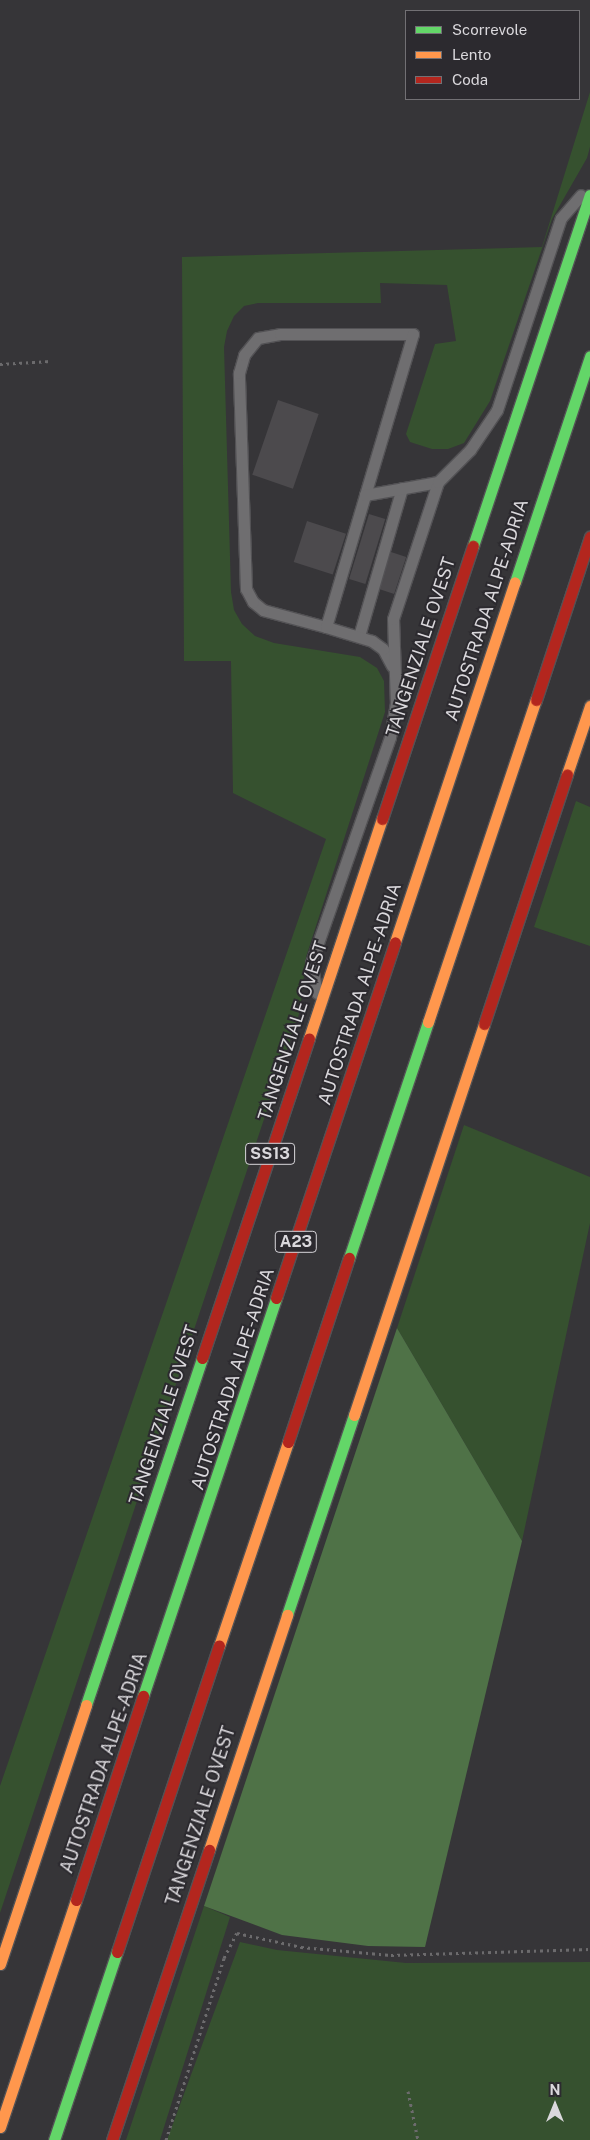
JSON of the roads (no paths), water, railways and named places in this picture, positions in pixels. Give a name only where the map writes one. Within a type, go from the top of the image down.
[{"type":"highway","name":"TANGENZIALE OVEST","points":[[0,1964],[590,195]]},
{"type":"highway","name":"AUTOSTRADA ALPE-ADRIA","points":[[0,2127],[590,356]]},
{"type":"highway","points":[[54,2140],[590,537]]},
{"type":"highway","name":"TANGENZIALE OVEST","points":[[112,2140],[590,706]]},
{"type":"lane","points":[[319,1007],[311,963],[390,737],[396,704],[393,669],[393,618],[438,482],[470,450],[497,410],[560,218],[590,186]]},
{"type":"lane","points":[[326,627],[413,334],[280,334],[258,338],[244,355],[239,373],[246,589],[252,602],[263,610],[359,636],[383,649],[393,669]]},
{"type":"lane","points":[[365,495],[438,482]]},
{"type":"lane","points":[[359,636],[402,488]]}]
